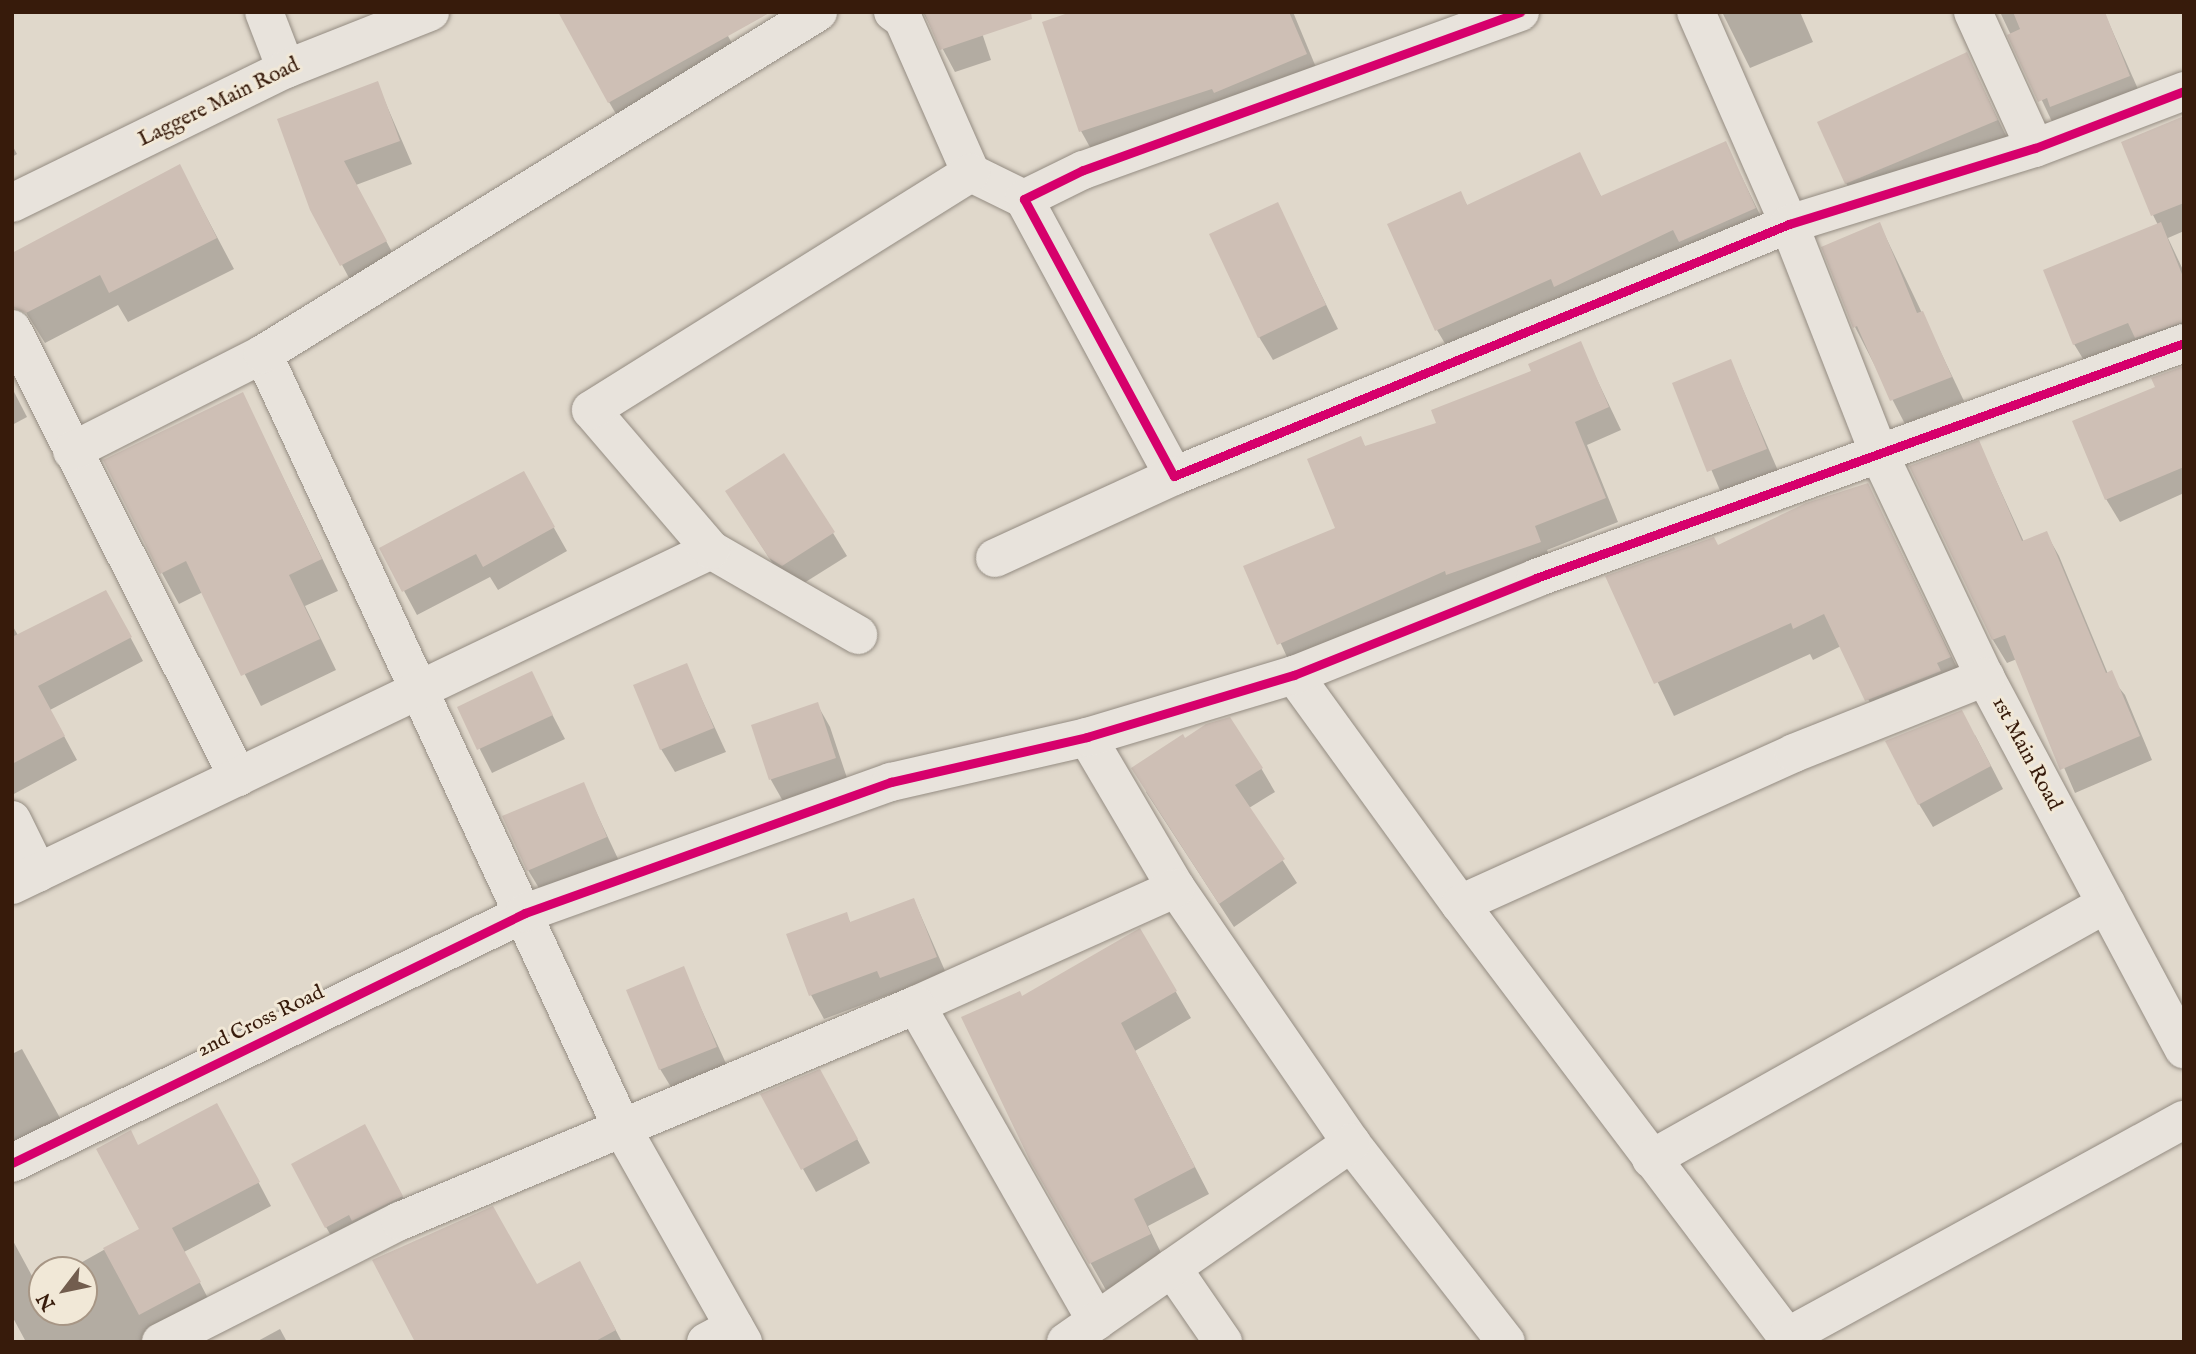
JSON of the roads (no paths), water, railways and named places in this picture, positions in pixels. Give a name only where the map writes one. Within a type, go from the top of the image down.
[{"type":"street","points":[[264,12],[286,69]]},
{"type":"street","name":"Laggere Main Road","points":[[12,203],[286,69],[430,12]]},
{"type":"street","points":[[72,451],[263,354],[818,12]]},
{"type":"street","points":[[893,12],[903,19],[971,173],[1024,198],[1174,476]]},
{"type":"street","points":[[1024,198],[1083,170],[1520,12]]},
{"type":"street","name":"1st Main Road","points":[[1696,12],[1789,223],[1879,454],[1985,677],[2184,1049]]},
{"type":"street","points":[[1973,12],[2035,148]]},
{"type":"street","points":[[995,558],[1174,476],[1789,223],[2035,148],[2184,91]]},
{"type":"street","points":[[858,635],[710,550],[591,410],[971,173]]},
{"type":"street","points":[[12,328],[238,777]]},
{"type":"street","name":"2nd Cross Road","points":[[12,1163],[525,913],[891,782],[1087,737],[1294,675],[1536,578],[2184,344]]},
{"type":"street","points":[[263,354],[525,913],[623,1130],[728,1337]]},
{"type":"street","points":[[12,820],[25,879],[710,550]]},
{"type":"street","points":[[1294,675],[1460,904],[1789,1339],[2184,1120]]},
{"type":"street","points":[[1460,904],[1794,753],[1985,677]]},
{"type":"street","points":[[1087,737],[1176,888],[1351,1143],[1506,1342]]},
{"type":"street","points":[[161,1342],[400,1221],[623,1130],[916,1005],[1176,888]]},
{"type":"street","points":[[1651,1159],[2106,904]]},
{"type":"street","points":[[916,1005],[1081,1331],[1351,1143]]},
{"type":"street","points":[[1172,1268],[1223,1342]]}]
